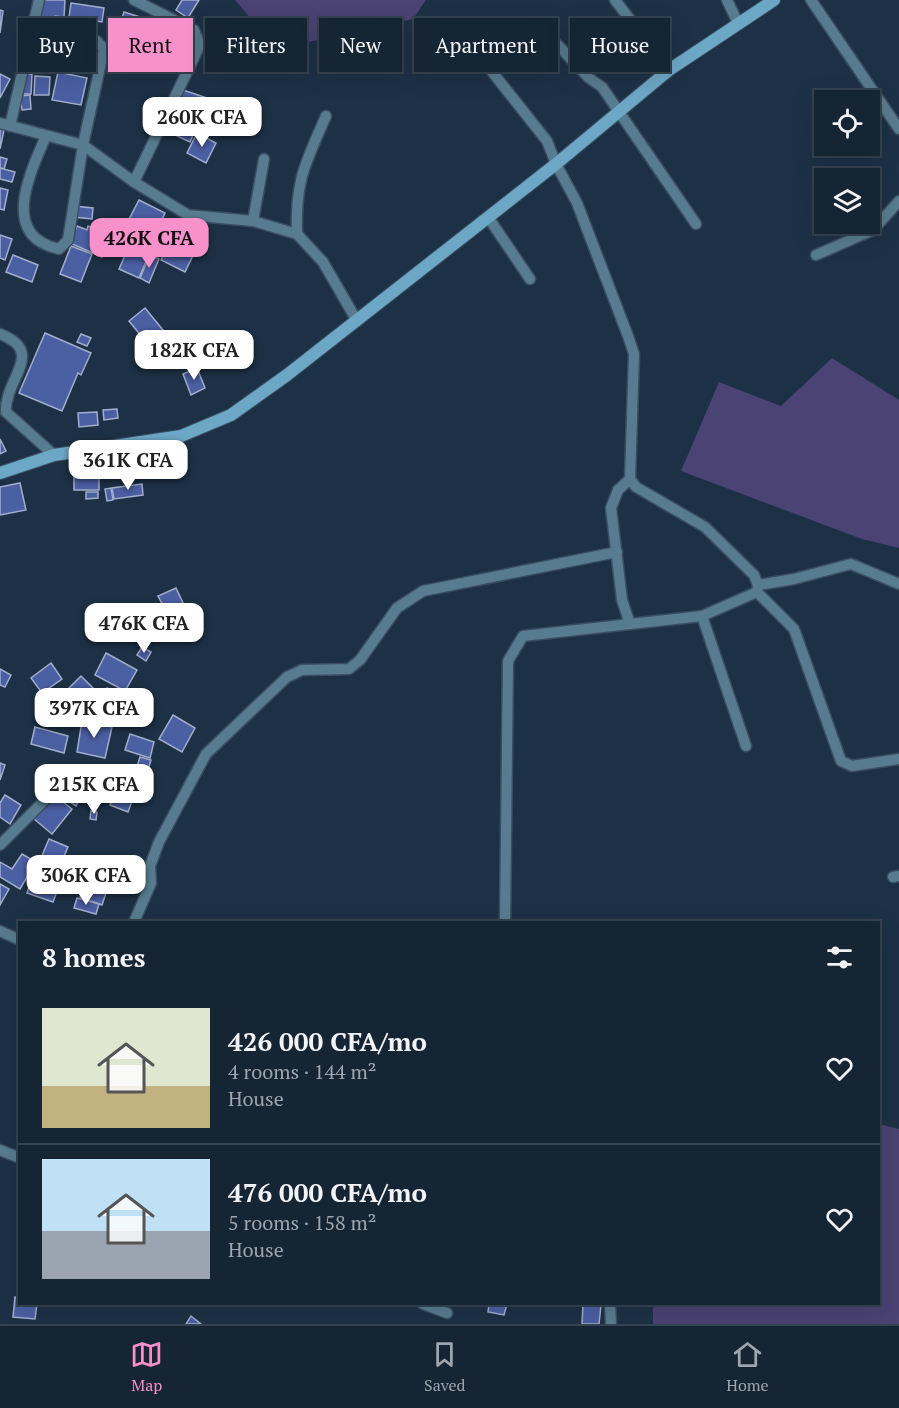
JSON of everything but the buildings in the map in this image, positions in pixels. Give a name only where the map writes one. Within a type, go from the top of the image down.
[{"type":"street","points":[[35,18],[39,0]]},
{"type":"street","points":[[134,0],[194,30],[201,45],[134,182]]},
{"type":"street","points":[[615,0],[629,18]]},
{"type":"street","points":[[727,0],[738,23]]},
{"type":"street","points":[[670,69],[774,0]]},
{"type":"street","points":[[811,0],[899,129]]},
{"type":"street","points":[[46,136],[29,174],[22,220],[34,240],[45,246],[59,249],[68,240],[83,145],[104,49],[96,41]]},
{"type":"street","points":[[558,44],[589,78],[602,87],[618,114],[696,224]]},
{"type":"street","points":[[20,72],[5,124],[83,145],[134,182],[188,215],[253,221],[297,234],[323,262],[357,321]]},
{"type":"street","points":[[493,72],[534,121],[547,141],[556,164],[577,203],[634,354],[630,479],[636,487],[705,527],[754,575],[758,588],[794,629],[841,761],[852,766],[899,759]]},
{"type":"street","points":[[0,473],[54,455],[181,436],[208,427],[252,402],[556,164],[667,72]]},
{"type":"street","points":[[297,234],[296,200],[300,177],[326,116]]},
{"type":"street","points":[[253,221],[264,159]]},
{"type":"street","points":[[816,255],[873,230],[899,201]]},
{"type":"street","points":[[488,217],[530,279]]},
{"type":"street","points":[[0,334],[15,340],[23,351],[22,363],[5,399],[6,412],[54,455]]},
{"type":"street","points":[[630,479],[618,490],[611,508],[622,600],[630,624]]},
{"type":"street","points":[[134,921],[152,883],[150,866],[159,842],[206,754],[287,677],[302,670],[349,669],[360,660],[397,608],[423,591],[617,552]]},
{"type":"street","points":[[505,921],[508,662],[523,636],[702,616],[758,588],[851,564],[899,584]]},
{"type":"street","points":[[702,616],[746,746]]},
{"type":"street","points":[[0,845],[69,776]]},
{"type":"street","points":[[0,931],[18,939]]},
{"type":"street","points":[[0,1150],[18,1157]]},
{"type":"street","points":[[426,1305],[447,1313]]},
{"type":"street","points":[[610,1305],[611,1324]]},
{"type":"shaded area","points":[[235,0],[426,0],[413,19],[402,21],[402,18],[319,18],[319,40],[307,42],[307,18],[250,18]]},
{"type":"shaded area","points":[[832,358],[899,400],[899,548],[862,539],[681,471],[719,382],[781,406]]},
{"type":"shaded area","points":[[880,1124],[899,1129],[899,1324],[653,1324],[653,1305],[880,1305]]}]
